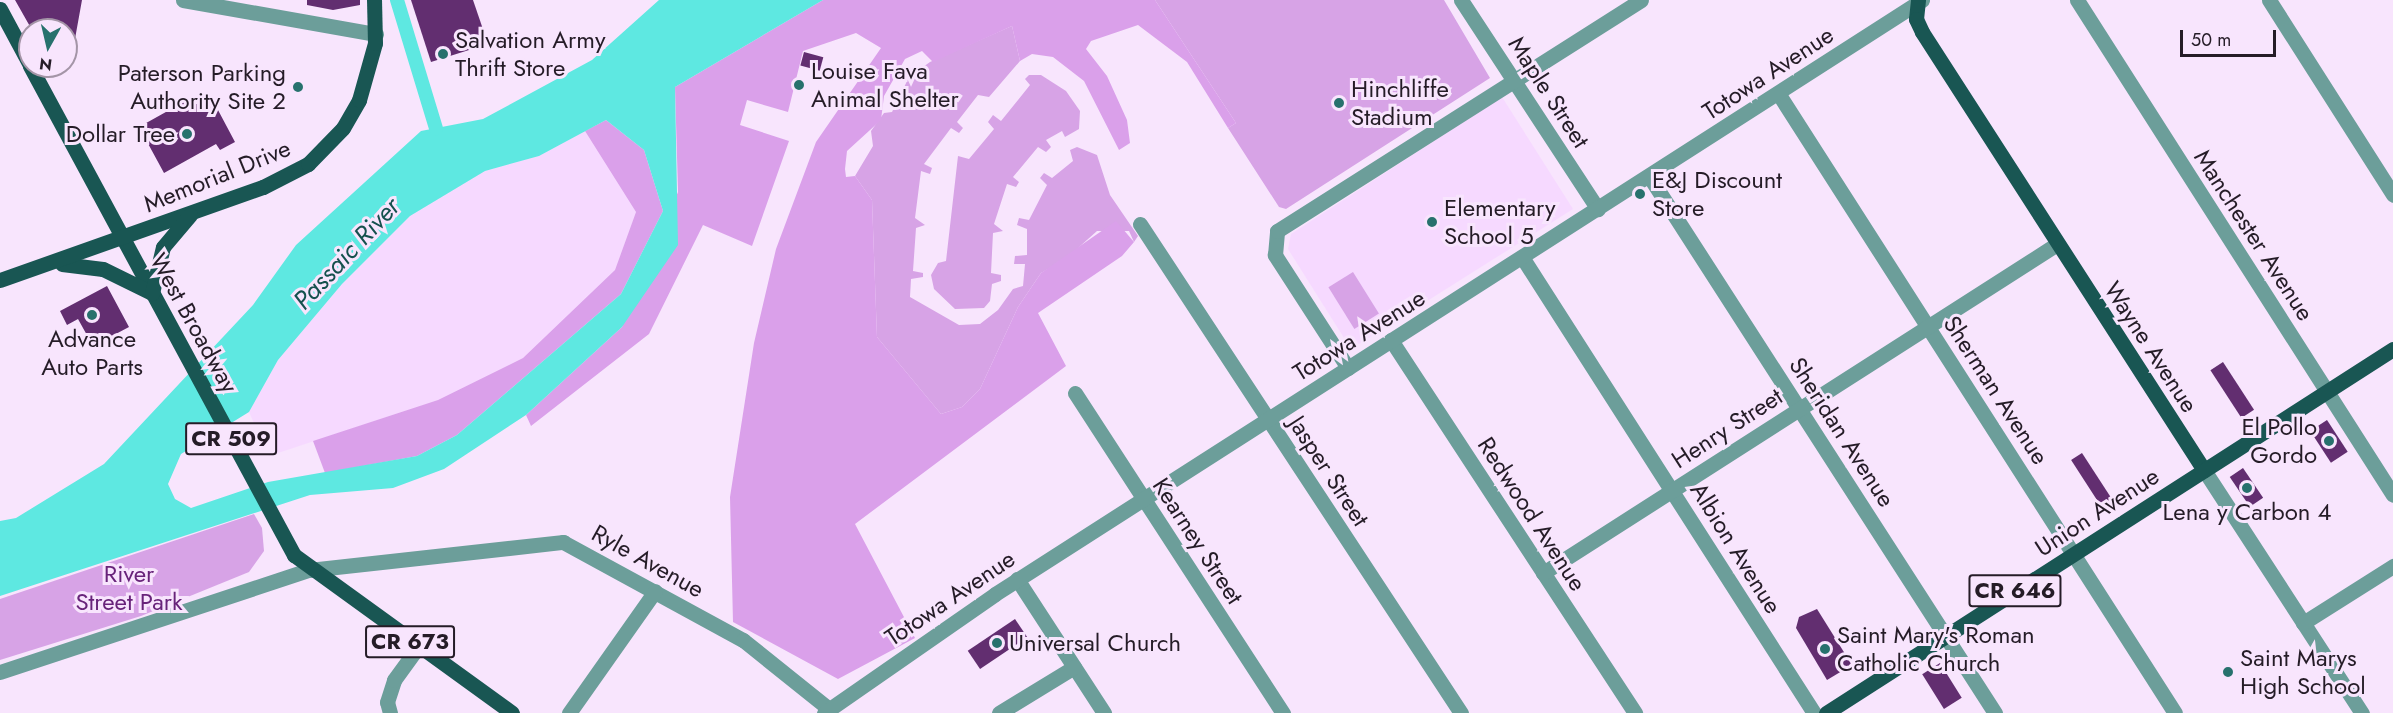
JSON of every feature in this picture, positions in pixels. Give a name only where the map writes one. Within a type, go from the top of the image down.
[{"type":"main road","name":"Memorial Drive","points":[[0,280],[56,264],[122,237],[263,187],[320,152],[343,128],[359,99],[376,34],[374,0]]},
{"type":"main road","name":"Wayne Avenue","points":[[1919,1],[1916,19],[1922,32],[2204,470]]},
{"type":"main road","name":"West Broadway","points":[[0,9],[18,43]]},
{"type":"main road","name":"West Broadway","points":[[36,78],[294,555],[309,570],[512,713]]},
{"type":"main road","points":[[56,264],[103,268],[152,293],[163,247],[192,212]]},
{"type":"main road","name":"Union Avenue","points":[[1826,713],[2393,349]]},
{"type":"street","points":[[183,0],[376,34]]},
{"type":"street","name":"Maple Street","points":[[1461,0],[1598,209]]},
{"type":"street","points":[[1348,368],[1275,255],[1273,242],[1281,227],[1512,78],[1641,0]]},
{"type":"street","name":"Manchester Avenue","points":[[2077,0],[2393,495]]},
{"type":"street","points":[[2269,0],[2393,195]]},
{"type":"street","name":"Totowa Avenue","points":[[826,711],[1017,579],[1598,209],[1919,1]]},
{"type":"street","name":"Sherman Avenue","points":[[1778,93],[2175,713]]},
{"type":"street","name":"Sheridan Avenue","points":[[1649,176],[1800,407],[1995,713]]},
{"type":"street","name":"Jasper Street","points":[[1140,224],[1461,713]]},
{"type":"street","name":"Henry Street","points":[[1544,573],[2057,244]]},
{"type":"street","name":"Albion Avenue","points":[[1522,257],[1814,713]]},
{"type":"street","name":"Redwood Avenue","points":[[1391,340],[1635,713]]},
{"type":"street","name":"Kearney Street","points":[[1075,393],[1283,713]]},
{"type":"street","name":"Wayne Avenue","points":[[2204,470],[2362,713]]},
{"type":"street","name":"Ryle Avenue","points":[[0,672],[309,570],[563,542],[742,640],[826,711]]},
{"type":"street","points":[[2303,623],[2393,566]]},
{"type":"street","points":[[1017,579],[1104,713]]},
{"type":"street","points":[[569,713],[655,591]]},
{"type":"street","points":[[390,713],[387,702],[394,680],[418,647]]},
{"type":"street","points":[[999,713],[1074,666]]},
{"type":"shaded area","points":[[823,0],[1155,0],[1236,123],[1228,128],[1187,62],[1138,25],[1091,41],[1086,49],[1107,76],[1127,120],[1130,143],[1119,150],[1084,81],[1053,57],[1032,54],[1020,61],[1012,26],[933,62],[922,51],[905,59],[884,96],[881,120],[847,151],[845,169],[846,177],[855,176],[872,200],[877,337],[941,414],[962,407],[980,389],[1018,307],[1041,273],[1116,221],[1134,242],[1122,256],[1038,313],[1066,366],[855,524],[915,638],[838,679],[733,622],[730,497],[754,343],[776,249],[816,142],[881,48],[856,33],[803,51],[788,112],[747,100],[740,125],[789,141],[752,246],[703,225],[649,334],[531,426],[526,415],[622,327],[678,192],[675,87]]},
{"type":"shaded area","name":"Elementary School 5","points":[[1502,97],[1573,209],[1351,349],[1288,249],[1291,234]]},
{"type":"shaded area","points":[[606,120],[644,150],[663,211],[621,294],[457,435],[417,456],[325,473],[313,441],[438,400],[523,358],[615,270],[636,212],[585,131]]},
{"type":"shaded area","points":[[585,131],[636,212],[615,270],[523,358],[438,400],[269,456],[249,412],[278,360],[342,284],[410,216],[485,171],[539,156]]},
{"type":"green space","name":"Hinchliffe Stadium","points":[[1155,0],[1444,0],[1490,78],[1286,209],[1279,207],[1228,128],[1236,123]]},
{"type":"green space","points":[[1012,26],[1020,61],[989,97],[978,95],[957,122],[963,128],[959,133],[951,128],[924,164],[932,168],[930,174],[921,171],[915,218],[925,225],[916,228],[913,271],[923,273],[923,277],[911,279],[910,297],[959,325],[980,324],[998,310],[1013,289],[1023,286],[1025,264],[1014,264],[1015,256],[1027,255],[1027,229],[1017,225],[1019,218],[1029,220],[1047,185],[1040,178],[1044,173],[1052,178],[1073,161],[1070,150],[1077,147],[1097,155],[1110,195],[1138,236],[1134,242],[1129,231],[1097,231],[1068,257],[1041,273],[1018,307],[980,389],[962,407],[941,414],[877,337],[872,200],[855,176],[873,146],[871,131],[884,113],[892,112],[909,77],[930,62]]},
{"type":"green space","points":[[1029,75],[1041,75],[1066,91],[1080,111],[1079,129],[1065,137],[1062,131],[1046,140],[1051,147],[1046,152],[1038,147],[1013,177],[1019,182],[1016,187],[1007,184],[994,224],[1003,231],[993,233],[991,273],[1001,275],[1001,281],[992,284],[990,301],[984,308],[955,309],[934,289],[931,275],[938,263],[946,261],[958,156],[969,159],[994,129],[988,122],[993,115],[1001,121],[1030,85],[1025,79]]},
{"type":"green space","points":[[1353,272],[1379,314],[1354,329],[1328,287]]},
{"type":"green space","name":"River Street Park","points":[[254,514],[262,528],[264,551],[249,572],[141,616],[0,660],[0,599]]},
{"type":"water","name":"Passaic River","points":[[659,0],[823,0],[675,87],[678,245],[622,327],[526,415],[444,469],[393,488],[310,495],[0,596],[0,521],[16,518],[104,464],[253,305],[296,245],[421,131],[483,119],[592,60]],"holes":[[[606,120],[644,150],[663,211],[621,294],[457,435],[417,456],[268,482],[191,508],[175,499],[168,484],[181,454],[249,412],[278,360],[342,284],[410,216],[485,171],[539,156]]]},
{"type":"building","points":[[15,0],[82,0],[78,22],[78,18],[25,18]]},
{"type":"building","points":[[307,0],[360,0],[360,5],[333,10],[307,5]]},
{"type":"building","points":[[411,0],[473,0],[488,44],[431,62]]},
{"type":"building","points":[[804,52],[823,57],[820,71],[800,66]]},
{"type":"building","name":"Dollar Tree","points":[[210,95],[235,142],[220,150],[216,144],[164,173],[139,127],[191,98],[194,103]]},
{"type":"building","name":"Advance Auto Parts","points":[[107,286],[129,327],[93,346],[78,319],[67,325],[60,311]]},
{"type":"building","points":[[2223,362],[2254,410],[2241,418],[2210,370]]},
{"type":"building","name":"El Pollo Gordo","points":[[2327,420],[2348,452],[2331,463],[2310,431]]},
{"type":"building","points":[[2082,453],[2113,501],[2102,508],[2071,460]]},
{"type":"building","name":"Lena y Carbon 4","points":[[2243,468],[2263,498],[2250,507],[2230,477]]},
{"type":"building","name":"Saint Mary's Roman Catholic Church","points":[[1817,609],[1852,665],[1827,680],[1796,628],[1799,617]]},
{"type":"building","name":"Universal Church","points":[[1015,619],[1027,637],[980,669],[968,651]]},
{"type":"building","points":[[1940,663],[1962,698],[1944,709],[1922,674]]},
{"type":"waterway","points":[[397,0],[436,128]]},
{"type":"place","name":"Salvation Army Thrift Store","points":[[443,54]]},
{"type":"place","name":"Louise Fava Animal Shelter","points":[[799,85]]},
{"type":"place","name":"Paterson Parking Authority Site 2","points":[[298,87]]},
{"type":"place","name":"Hinchliffe Stadium","points":[[1339,103]]},
{"type":"place","name":"Dollar Tree","points":[[187,134]]},
{"type":"place","name":"E&J Discount Store","points":[[1640,194]]},
{"type":"place","name":"Elementary School 5","points":[[1432,222]]},
{"type":"place","name":"Advance Auto Parts","points":[[92,315]]},
{"type":"place","name":"El Pollo Gordo","points":[[2329,441]]},
{"type":"place","name":"Lena y Carbon 4","points":[[2247,488]]},
{"type":"place","name":"Universal Church","points":[[997,643]]},
{"type":"place","name":"Saint Mary's Roman Catholic Church","points":[[1825,649]]},
{"type":"place","name":"Saint Marys High School","points":[[2228,672]]}]
